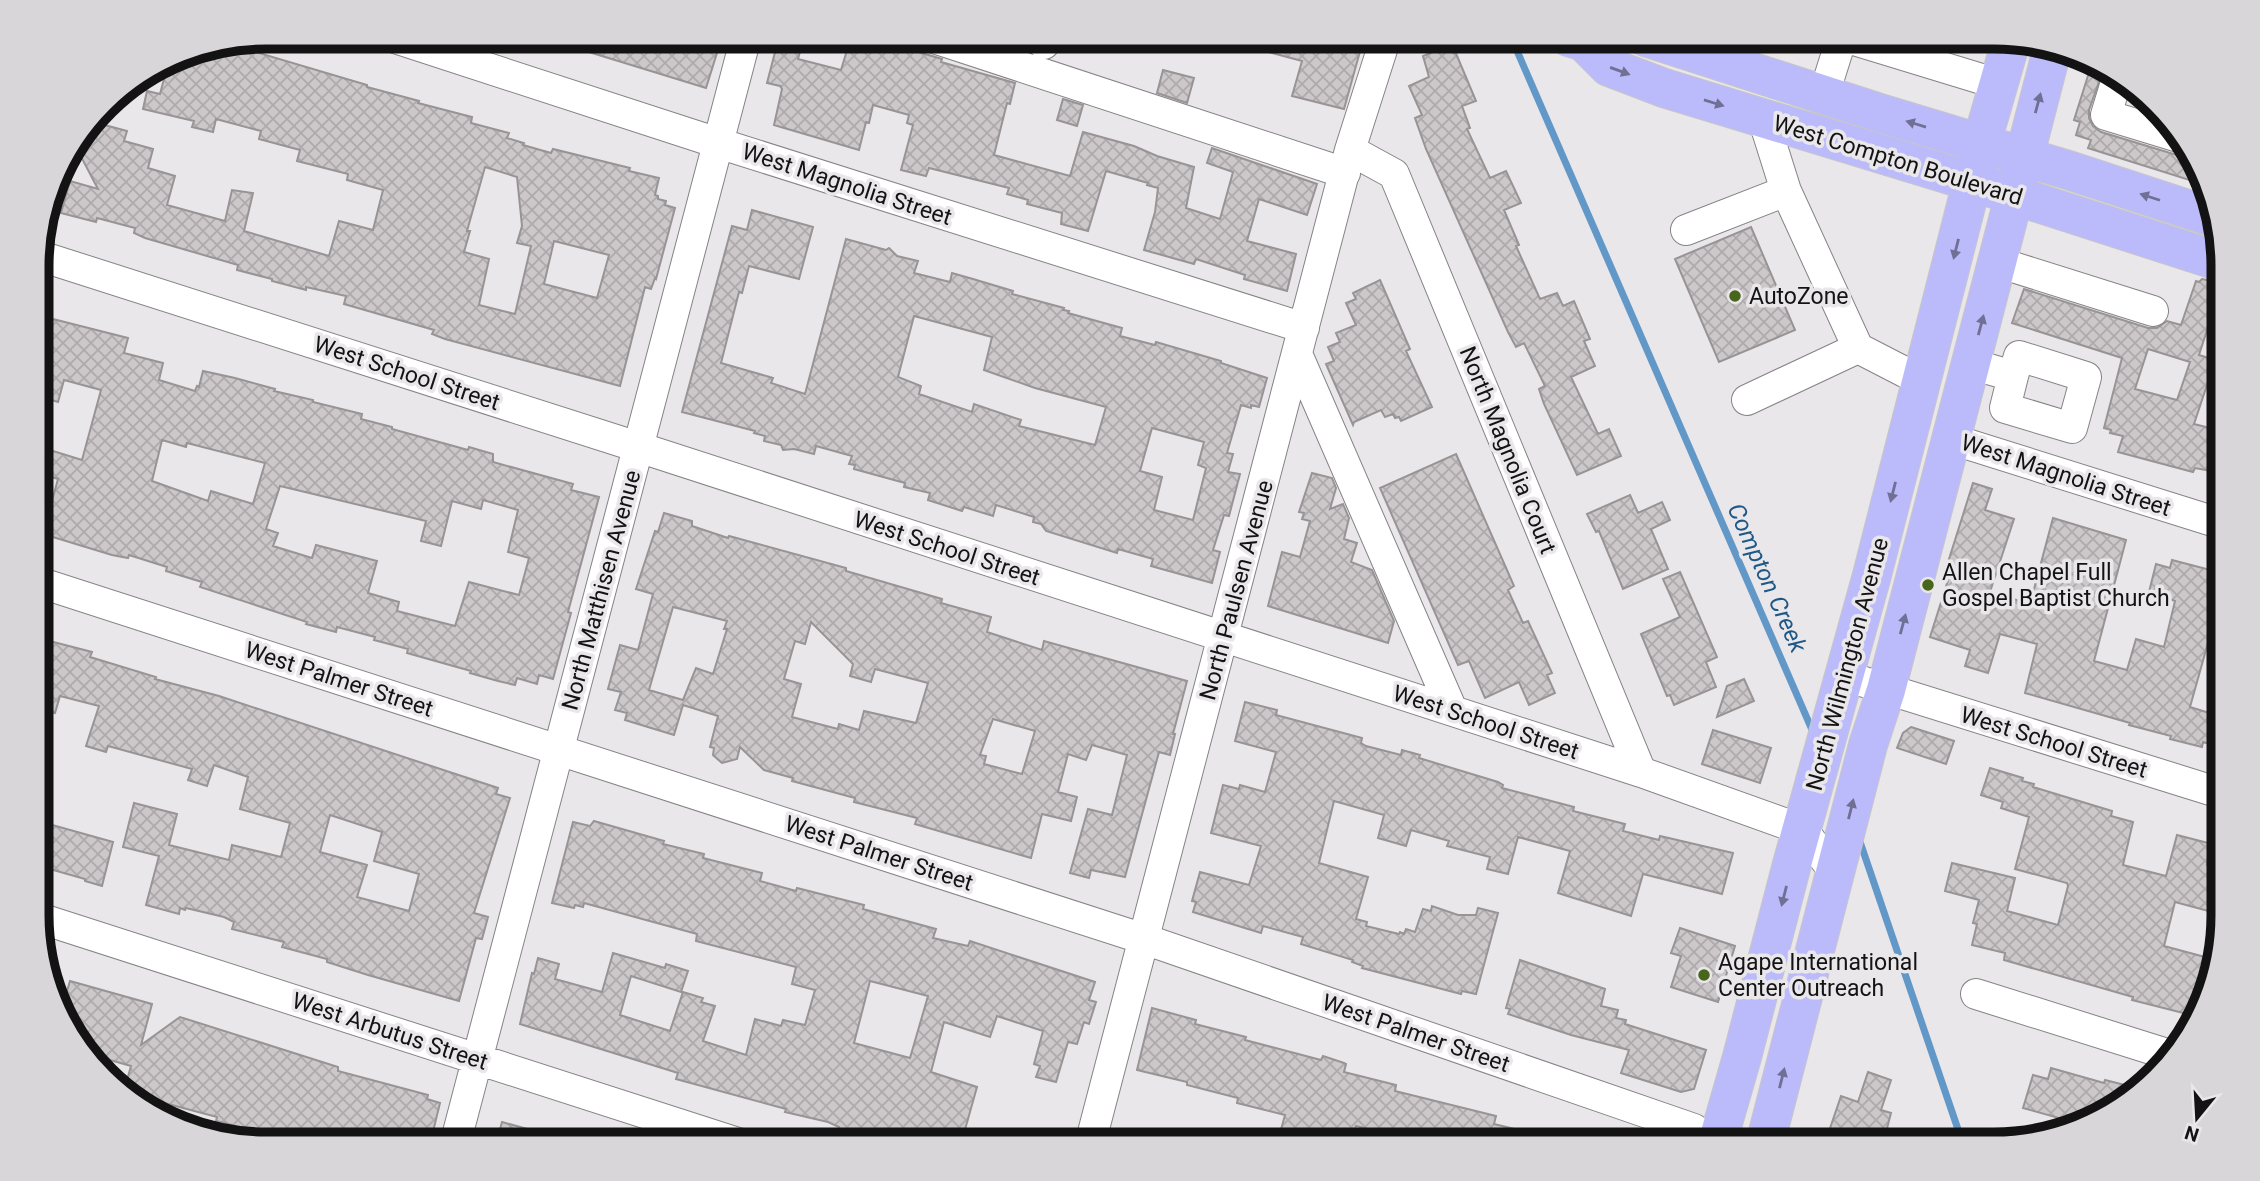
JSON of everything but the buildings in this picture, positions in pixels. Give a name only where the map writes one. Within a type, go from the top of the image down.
[{"type":"main road","name":"West Compton Boulevard","points":[[1592,49],[1609,67],[1664,88],[1973,182],[2210,259]]},
{"type":"main road","name":"West Compton Boulevard","points":[[1701,49],[1824,94],[2205,215]]},
{"type":"main road","name":"North Wilmington Avenue","points":[[1720,1132],[1843,684],[2008,50]]},
{"type":"main road","name":"North Wilmington Avenue","points":[[1768,1132],[2050,56]]},
{"type":"street","name":"West Magnolia Street","points":[[429,49],[718,143],[1301,341]]},
{"type":"street","name":"North Matthisen Avenue","points":[[458,1132],[743,49]]},
{"type":"street","name":"North Magnolia Court","points":[[971,49],[1394,174],[1641,772]]},
{"type":"street","name":"North Paulsen Avenue","points":[[1093,1132],[1348,161],[1382,49]]},
{"type":"street","points":[[1664,88],[1679,49]]},
{"type":"street","points":[[1824,94],[1839,49]]},
{"type":"street","points":[[1883,49],[1998,84]]},
{"type":"street","points":[[2115,86],[2106,115],[2165,133]]},
{"type":"street","points":[[1763,118],[1786,191],[1858,348],[1922,382]]},
{"type":"street","points":[[1686,230],[1786,191]]},
{"type":"street","name":"West School Street","points":[[49,259],[1452,710],[1641,772],[1802,830]]},
{"type":"street","points":[[1997,262],[2153,311]]},
{"type":"street","points":[[1301,341],[1452,710]]},
{"type":"street","points":[[1747,400],[1858,348]]},
{"type":"street","points":[[1971,364],[2013,376]]},
{"type":"street","name":"West Magnolia Street","points":[[1951,439],[2211,521]]},
{"type":"street","name":"West Palmer Street","points":[[49,586],[1144,939],[1697,1132]]},
{"type":"street","name":"West School Street","points":[[1843,684],[1885,690],[2211,790]]},
{"type":"street","points":[[1802,830],[1835,873]]},
{"type":"street","name":"West Arbutus Street","points":[[49,921],[704,1132]]},
{"type":"street","points":[[1976,994],[2161,1052]]},
{"type":"waterway","name":"Compton Creek","points":[[1516,49],[1813,732]]},
{"type":"waterway","name":"Compton Creek","points":[[1858,836],[1959,1132]]},
{"type":"place","name":"AutoZone","points":[[1735,296]]},
{"type":"place","name":"Allen Chapel Full Gospel Baptist Church","points":[[1928,585]]},
{"type":"place","name":"Agape International Center Outreach","points":[[1704,975]]}]
